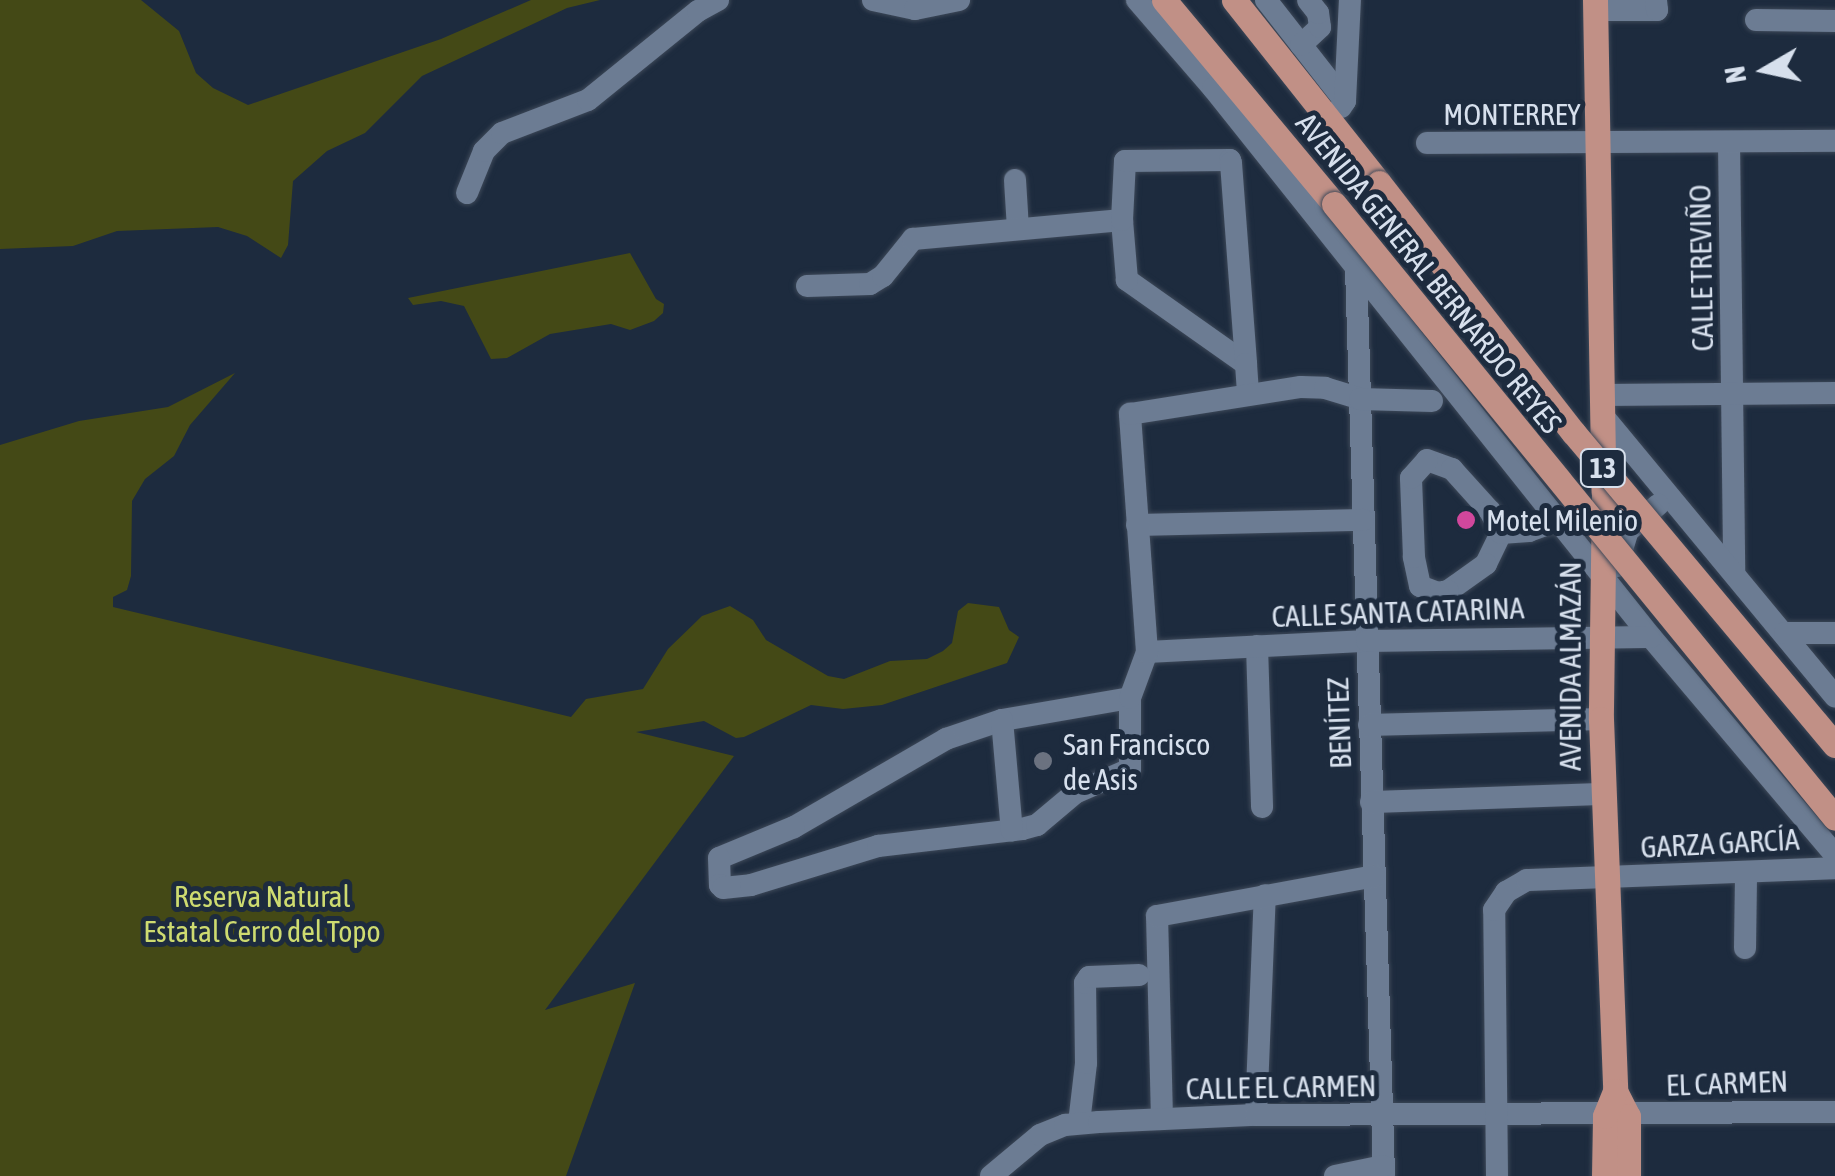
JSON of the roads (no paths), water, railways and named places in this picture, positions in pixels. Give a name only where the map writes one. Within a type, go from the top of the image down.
[{"type":"main road","name":"AVENIDA GENERAL BERNARDO REYES","points":[[1143,0],[1184,26],[1220,83],[1334,204],[1835,818]]},
{"type":"main road","points":[[1184,26],[1193,0]]},
{"type":"main road","name":"AVENIDA GENERAL BERNARDO REYES","points":[[1234,0],[1338,111],[1380,183],[1573,432],[1835,746]]},
{"type":"main road","name":"AVENIDA ALMAZÁN","points":[[1595,5],[1604,492],[1601,719],[1616,1091],[1616,1116],[1604,1176]]},
{"type":"main road","name":"AVENIDA ALMAZÁN","points":[[1616,1116],[1628,1176]]},
{"type":"street","points":[[466,192],[484,151],[502,134],[588,100],[698,11],[718,0]]},
{"type":"street","points":[[873,0],[915,9],[959,0]]},
{"type":"street","points":[[1143,0],[1220,83],[1356,268],[1651,637],[1835,855]]},
{"type":"street","points":[[1266,0],[1301,45],[1338,111]]},
{"type":"street","points":[[1301,45],[1320,27],[1318,12],[1308,0]]},
{"type":"street","points":[[1338,111],[1350,0]]},
{"type":"street","points":[[1595,5],[1657,10],[1656,0]]},
{"type":"street","points":[[1756,20],[1835,21]]},
{"type":"street","name":"MONTERREY","points":[[1427,143],[1835,140]]},
{"type":"street","name":"CALLE TREVIÑO","points":[[1728,142],[1733,394]]},
{"type":"street","points":[[1246,364],[1127,280],[1122,220],[1125,161],[1228,159],[1246,364],[1248,393]]},
{"type":"street","points":[[1015,180],[1018,229]]},
{"type":"street","points":[[806,286],[870,284],[883,276],[913,239],[1122,220]]},
{"type":"street","name":"BENÍTEZ","points":[[1356,268],[1384,1171]]},
{"type":"street","points":[[1130,698],[1002,720],[946,739],[794,827],[719,858],[717,872],[723,888],[777,878],[814,863],[878,846],[1037,825],[1075,792],[1130,769],[1130,698],[1147,652],[1130,414],[1248,393],[1313,387],[1360,399],[1432,401]]},
{"type":"street","points":[[1602,405],[1733,394],[1835,393]]},
{"type":"street","points":[[1733,394],[1734,570]]},
{"type":"street","points":[[1602,405],[1671,500],[1734,570],[1835,696]]},
{"type":"street","points":[[1432,460],[1452,470],[1490,511],[1501,533],[1486,564],[1448,591],[1425,590],[1414,557],[1411,478],[1416,468],[1432,460]]},
{"type":"street","points":[[1501,533],[1562,522],[1604,492]]},
{"type":"street","points":[[1630,610],[1617,573],[1623,541],[1642,515],[1671,500]]},
{"type":"street","points":[[1137,526],[1363,520]]},
{"type":"street","points":[[1785,633],[1835,633]]},
{"type":"street","name":"CALLE SANTA CATARINA","points":[[1147,652],[1367,642],[1651,637]]},
{"type":"street","points":[[1258,646],[1262,806]]},
{"type":"street","points":[[1369,725],[1601,719]]},
{"type":"street","points":[[1002,720],[1012,831]]},
{"type":"street","points":[[1371,802],[1604,794]]},
{"type":"street","name":"GARZA GARCÍA","points":[[1496,1176],[1494,910],[1506,892],[1526,880],[1835,868]]},
{"type":"street","points":[[1745,948],[1746,873]]},
{"type":"street","points":[[1256,1115],[1266,894],[1374,876]]},
{"type":"street","name":"CALLE EL CARMEN","points":[[1266,894],[1158,915],[1162,1119],[1256,1115],[1616,1116]]},
{"type":"street","points":[[1080,1124],[1086,1063],[1085,983],[1089,977],[1139,975]]},
{"type":"street","name":"EL CARMEN","points":[[1616,1116],[1833,1110]]},
{"type":"street","points":[[990,1176],[1040,1135],[1080,1124],[1162,1119]]},
{"type":"street","points":[[1335,1176],[1384,1171]]},
{"type":"place","name":"Motel Milenio","points":[[1466,520]]},
{"type":"place","name":"San Francisco de Asis","points":[[1043,761]]},
{"type":"park label","name":"Reserva Natural Estatal Cerro del Topo","points":[[262,913]]}]
